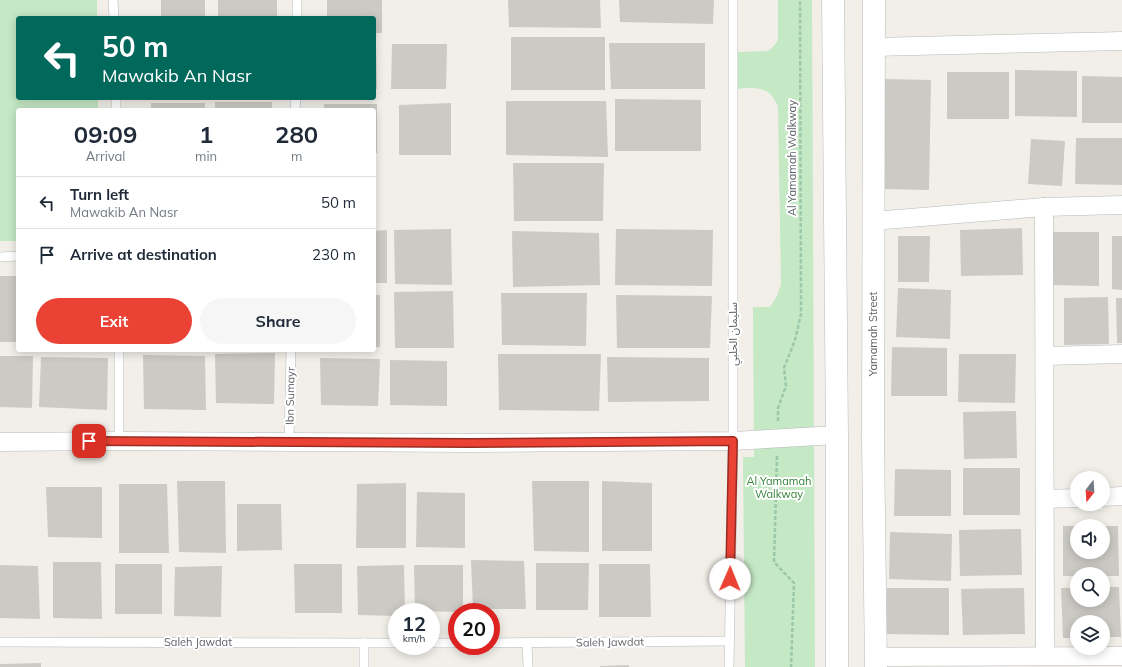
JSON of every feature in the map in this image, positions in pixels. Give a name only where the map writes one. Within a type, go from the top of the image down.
[{"type":"main road","points":[[833,0],[837,435],[837,667]]},
{"type":"main road","name":"Yamamah Street","points":[[874,0],[873,440],[876,662]]},
{"type":"street","points":[[874,47],[1122,42]]},
{"type":"street","points":[[873,221],[1044,208],[1122,205]]},
{"type":"street","points":[[1044,208],[1046,656]]},
{"type":"street","points":[[1045,356],[1122,354]]},
{"type":"street","points":[[0,442],[119,441],[477,443],[733,441],[837,435]]},
{"type":"street","points":[[1110,497],[1122,496]]},
{"type":"street","points":[[1045,499],[1070,498]]},
{"type":"street","points":[[876,662],[1046,656],[1122,656]]},
{"type":"lane","points":[[113,0],[114,16]]},
{"type":"lane","points":[[297,0],[297,16]]},
{"type":"lane","name":"سليمان الحلبي","points":[[729,667],[733,441],[733,0]]},
{"type":"lane","points":[[0,256],[16,256]]},
{"type":"lane","points":[[119,352],[119,441]]},
{"type":"lane","name":"Ibn Sumayr","points":[[289,442],[291,352]]},
{"type":"lane","name":"Saleh Jawdat","points":[[500,643],[729,641]]},
{"type":"lane","name":"Saleh Jawdat","points":[[0,642],[388,643]]},
{"type":"lane","points":[[364,643],[364,667]]},
{"type":"lane","points":[[528,643],[528,667]]},
{"type":"path","name":"Al Yamamah Walkway","points":[[778,408],[786,386],[784,368],[795,340],[801,314],[800,0]]},
{"type":"path","points":[[777,454],[774,562],[794,583],[791,667]]},
{"type":"green space","points":[[0,0],[97,0],[97,16],[16,16],[16,100],[98,100],[98,108],[16,108],[16,241],[0,241]]},
{"type":"green space","name":"Al Yamamah Walkway","points":[[778,0],[812,0],[815,667],[745,667],[743,457],[754,457],[753,307],[770,307],[777,296],[781,284],[778,106],[772,96],[764,90],[755,88],[738,89],[737,52],[768,51],[774,46],[778,40]]},
{"type":"building","points":[[161,0],[205,0],[205,16],[161,16]]},
{"type":"building","points":[[218,0],[277,0],[277,16],[218,16]]},
{"type":"building","points":[[327,0],[382,0],[382,33],[376,33],[376,16],[327,16]]},
{"type":"building","points":[[508,0],[600,0],[601,28],[509,27]]},
{"type":"building","points":[[619,0],[714,0],[713,24],[620,22]]},
{"type":"building","points":[[511,37],[605,37],[605,90],[511,90]]},
{"type":"building","points":[[376,42],[377,89],[376,89]]},
{"type":"building","points":[[609,43],[705,43],[705,89],[611,89]]},
{"type":"building","points":[[392,44],[447,44],[446,89],[391,89]]},
{"type":"building","points":[[1015,70],[1077,71],[1077,117],[1015,116]]},
{"type":"building","points":[[947,72],[1009,72],[1009,119],[947,119]]},
{"type":"building","points":[[1082,76],[1122,77],[1122,123],[1082,123]]},
{"type":"building","points":[[882,79],[931,80],[929,190],[884,189],[885,134],[881,134]]},
{"type":"building","points":[[615,99],[701,100],[701,151],[615,151]]},
{"type":"building","points":[[506,101],[606,101],[608,157],[506,155]]},
{"type":"building","points":[[215,102],[272,102],[272,108],[215,108]]},
{"type":"building","points":[[151,103],[205,103],[205,108],[151,108]]},
{"type":"building","points":[[451,103],[451,155],[399,155],[399,105]]},
{"type":"building","points":[[324,104],[377,104],[377,153],[376,108],[324,108]]},
{"type":"building","points":[[1076,138],[1122,138],[1122,185],[1075,184]]},
{"type":"building","points":[[1031,139],[1065,141],[1062,186],[1028,184]]},
{"type":"building","points":[[513,163],[604,163],[603,221],[514,221]]},
{"type":"building","points":[[1022,228],[1023,275],[961,276],[960,230]]},
{"type":"building","points":[[451,229],[452,285],[395,284],[394,230]]},
{"type":"building","points":[[616,229],[713,230],[712,286],[615,285]]},
{"type":"building","points":[[387,230],[387,283],[376,283],[376,231]]},
{"type":"building","points":[[512,231],[599,233],[600,285],[513,287]]},
{"type":"building","points":[[1051,232],[1099,232],[1099,286],[1051,285]]},
{"type":"building","points":[[898,236],[930,236],[929,282],[898,282]]},
{"type":"building","points":[[1112,236],[1122,236],[1122,290],[1112,289]]},
{"type":"building","points":[[0,276],[16,276],[16,342],[0,342]]},
{"type":"building","points":[[898,288],[951,290],[950,339],[896,337]]},
{"type":"building","points":[[453,291],[454,348],[395,348],[394,292]]},
{"type":"building","points":[[501,293],[587,293],[586,346],[502,345]]},
{"type":"building","points":[[376,295],[380,295],[380,347],[376,347]]},
{"type":"building","points":[[616,295],[712,296],[710,348],[617,348]]},
{"type":"building","points":[[1108,297],[1109,344],[1064,345],[1064,298]]},
{"type":"building","points":[[1116,298],[1122,298],[1122,343],[1117,343]]},
{"type":"building","points":[[892,347],[947,348],[947,396],[891,396]]},
{"type":"building","points":[[275,353],[274,404],[216,403],[215,354]]},
{"type":"building","points":[[498,354],[601,354],[599,411],[499,410]]},
{"type":"building","points":[[959,354],[1016,354],[1015,403],[958,402]]},
{"type":"building","points":[[143,355],[205,356],[206,410],[144,409]]},
{"type":"building","points":[[0,356],[33,356],[32,408],[0,407]]},
{"type":"building","points":[[41,357],[108,358],[107,410],[39,407]]},
{"type":"building","points":[[607,357],[709,358],[709,401],[608,402]]},
{"type":"building","points":[[320,358],[380,359],[378,406],[321,405]]},
{"type":"building","points":[[390,360],[447,361],[447,406],[390,405]]},
{"type":"building","points":[[1016,411],[1017,458],[964,459],[963,412]]},
{"type":"building","points":[[963,468],[1020,468],[1020,515],[963,515]]},
{"type":"building","points":[[895,469],[951,470],[951,516],[894,516]]},
{"type":"building","points":[[177,481],[225,481],[226,553],[179,552]]},
{"type":"building","points":[[532,481],[589,481],[589,552],[534,551]]},
{"type":"building","points":[[602,481],[652,483],[652,551],[602,551]]},
{"type":"building","points":[[406,483],[406,548],[356,548],[357,484]]},
{"type":"building","points":[[119,484],[167,484],[169,553],[119,553]]},
{"type":"building","points":[[46,487],[102,487],[102,538],[48,537]]},
{"type":"building","points":[[417,492],[465,493],[465,548],[416,547]]},
{"type":"building","points":[[237,504],[281,504],[282,550],[237,551]]},
{"type":"building","points":[[1063,526],[1070,526],[1070,559],[1110,559],[1110,526],[1118,526],[1119,576],[1110,576],[1110,567],[1070,567],[1070,576],[1063,576]]},
{"type":"building","points":[[1021,529],[1022,575],[960,576],[959,530]]},
{"type":"building","points":[[890,532],[952,534],[951,581],[889,579]]},
{"type":"building","points":[[471,560],[524,561],[526,609],[500,609],[500,603],[473,603]]},
{"type":"building","points":[[53,562],[101,562],[102,619],[53,618]]},
{"type":"building","points":[[536,563],[589,563],[588,610],[536,610]]},
{"type":"building","points":[[115,564],[162,564],[162,614],[115,614]]},
{"type":"building","points":[[294,564],[342,564],[342,613],[295,613]]},
{"type":"building","points":[[599,564],[650,564],[651,617],[599,617]]},
{"type":"building","points":[[0,565],[38,566],[40,619],[0,618]]},
{"type":"building","points":[[404,565],[405,603],[388,603],[388,616],[358,615],[357,566]]},
{"type":"building","points":[[414,565],[463,565],[463,603],[448,603],[448,612],[440,612],[440,603],[415,603]]},
{"type":"building","points":[[222,566],[221,617],[174,616],[175,567]]},
{"type":"building","points":[[1110,587],[1119,587],[1121,637],[1110,637],[1110,615],[1070,615],[1070,638],[1063,638],[1061,588],[1070,588],[1070,607],[1110,607]]},
{"type":"building","points":[[887,588],[949,588],[949,635],[886,634]]},
{"type":"building","points":[[1024,588],[1025,634],[963,635],[961,589]]},
{"type":"building","points":[[41,663],[41,667],[0,667],[0,664]]},
{"type":"building","points":[[629,665],[629,667],[600,667],[600,666]]},
{"type":"route","points":[[89,441],[469,443],[733,441],[730,579]]}]
